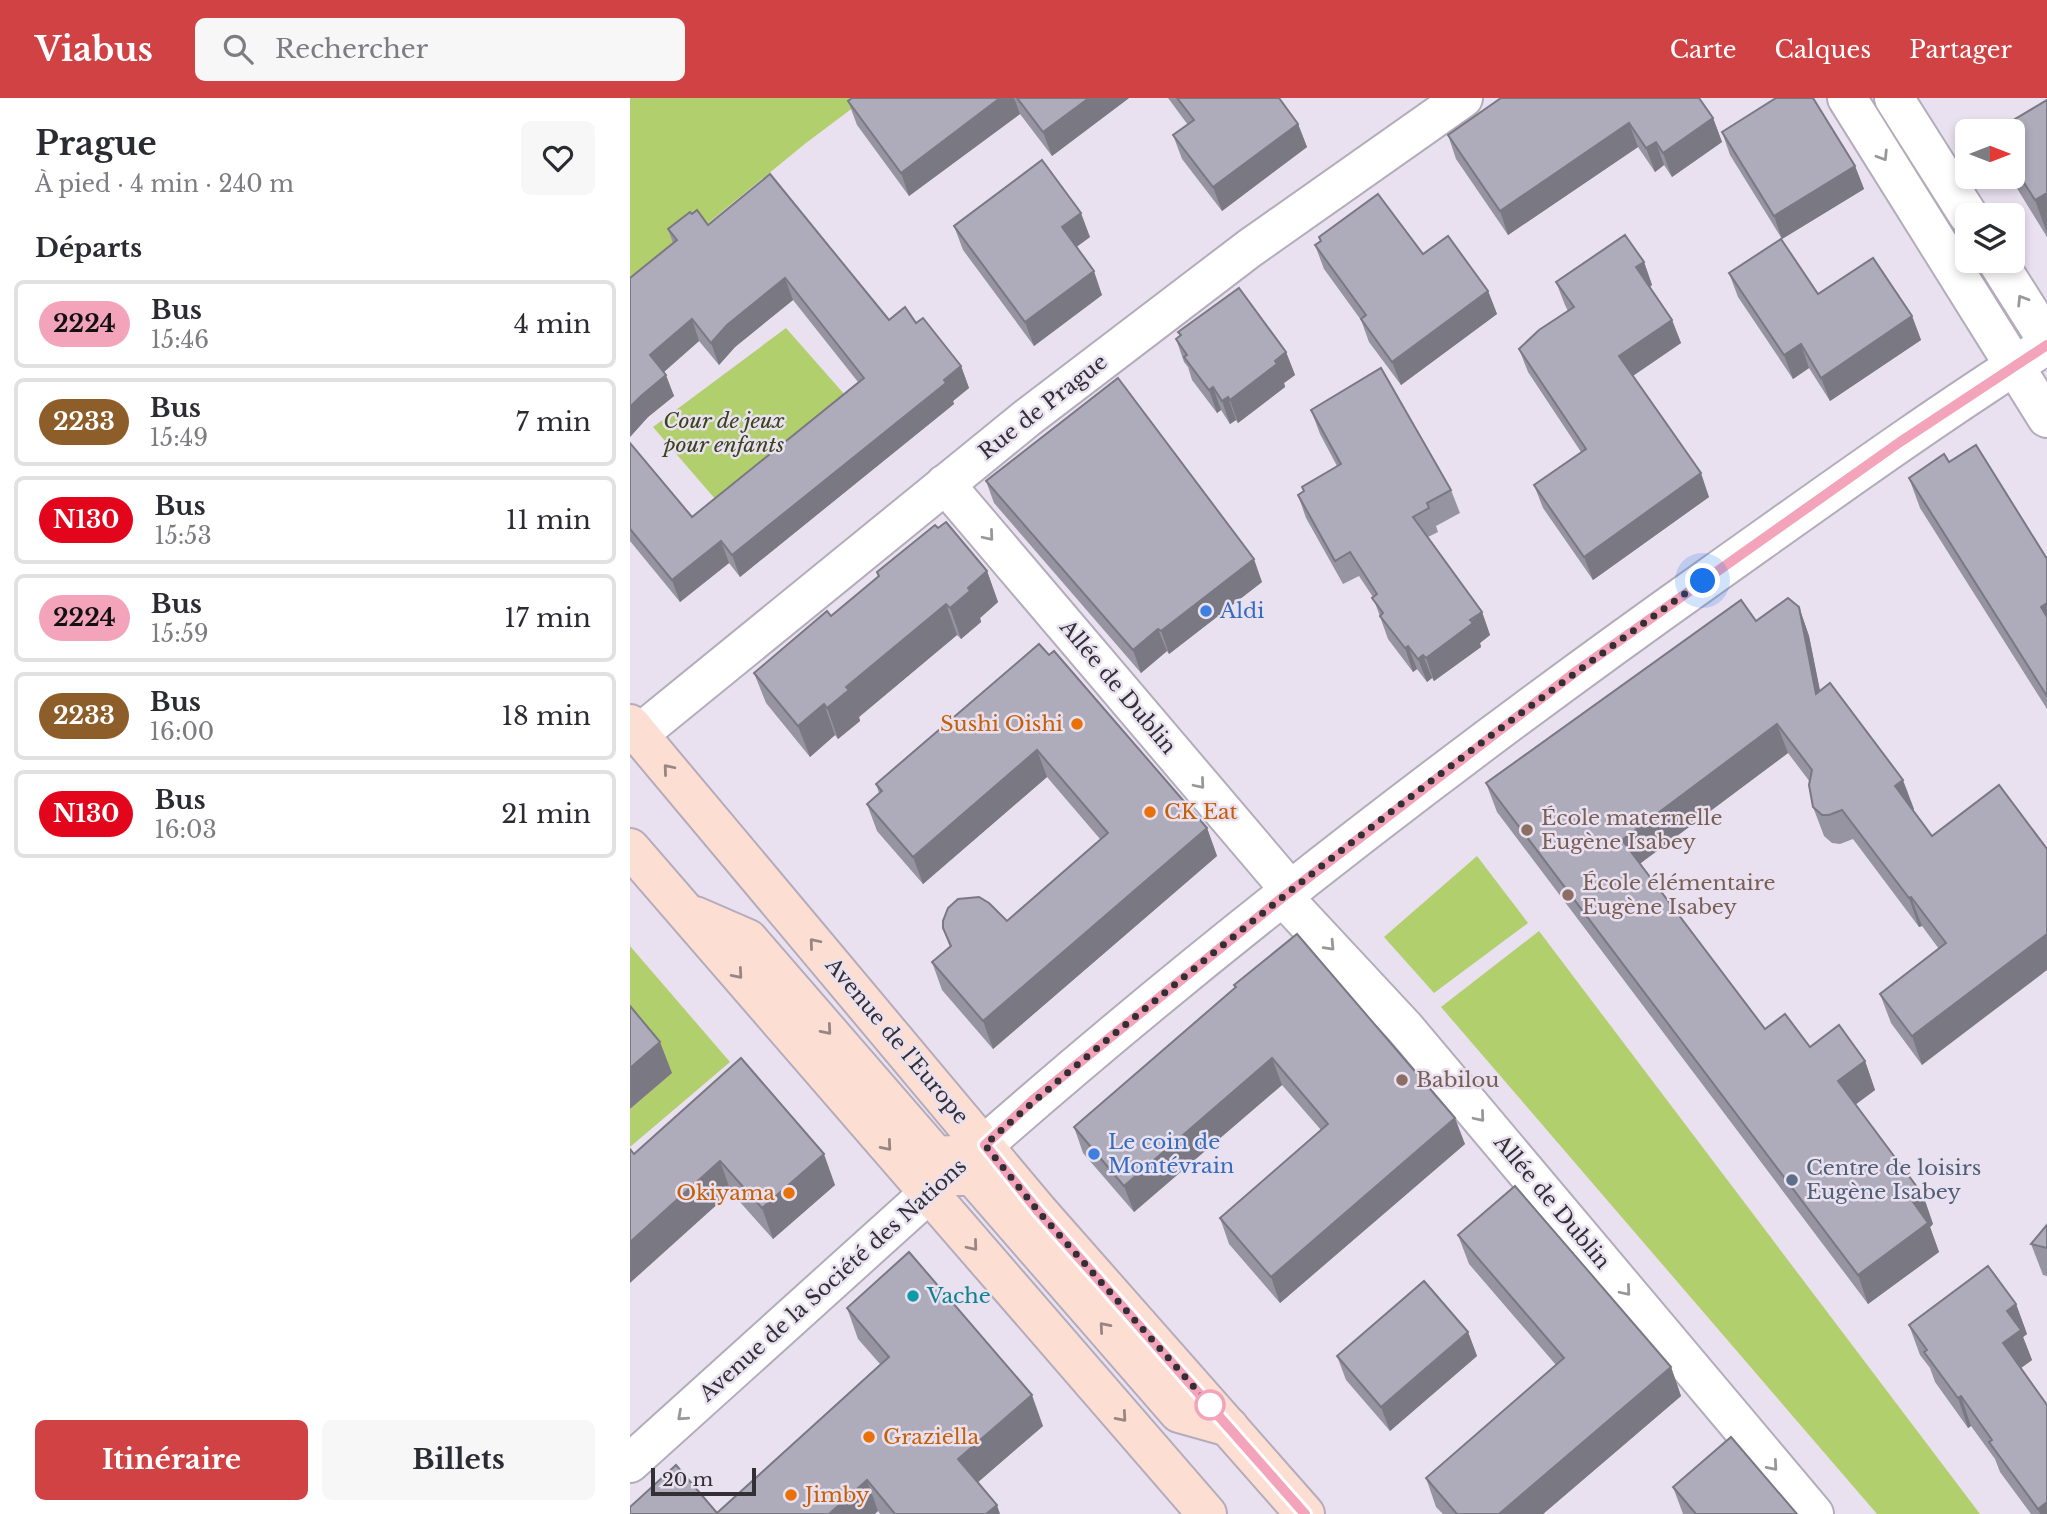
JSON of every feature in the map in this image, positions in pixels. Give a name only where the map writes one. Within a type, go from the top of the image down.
[{"type":"main road","name":"Avenue de l'Europe","points":[[634,729],[959,1167],[1207,1514]]},
{"type":"main road","name":"Avenue de l'Europe","points":[[630,848],[684,911],[959,1167],[1038,1211],[1305,1514]]},
{"type":"main road","points":[[684,911],[748,939],[936,1156],[959,1167]]},
{"type":"street","name":"Rue de Prague","points":[[634,729],[1250,248],[1463,98]]},
{"type":"street","points":[[1847,98],[2047,418]]},
{"type":"street","points":[[1894,98],[1960,203]]},
{"type":"street","points":[[2004,273],[2047,342]]},
{"type":"street","name":"Avenue de la Société des Nations","points":[[630,1463],[1032,1101],[1287,894],[1578,670],[1900,442],[2047,342]]},
{"type":"street","name":"Allée de Dublin","points":[[945,484],[1287,894],[1405,1028],[1814,1514]]},
{"type":"green space","points":[[630,98],[866,98],[806,143],[630,287]]},
{"type":"green space","name":"Cour de jeux pour enfants","points":[[786,328],[845,395],[716,500],[653,427]]},
{"type":"green space","points":[[1477,856],[1528,923],[1434,993],[1384,937]]},
{"type":"green space","points":[[1539,931],[1980,1514],[1877,1514],[1441,1007]]},
{"type":"green space","points":[[630,946],[730,1062],[630,1147],[630,1109],[671,1073],[630,1025]]},
{"type":"building","points":[[852,98],[1000,98],[901,173],[848,101]]},
{"type":"building","points":[[1017,98],[1089,98],[1043,132]]},
{"type":"building","points":[[1177,98],[1279,98],[1298,124],[1213,187],[1173,135],[1194,120]]},
{"type":"building","points":[[1501,98],[1699,98],[1713,118],[1663,153],[1656,142],[1646,148],[1629,123],[1500,211],[1448,135]]},
{"type":"building","points":[[1776,98],[1813,98],[1855,166],[1774,216],[1722,132]]},
{"type":"building","points":[[2047,100],[2047,193],[2035,200],[2025,184],[2025,119],[2015,119]]},
{"type":"building","points":[[1042,160],[1081,213],[1062,227],[1094,271],[1025,322],[954,226]]},
{"type":"building","points":[[770,174],[889,320],[905,307],[916,323],[923,318],[961,366],[944,380],[946,383],[732,555],[721,541],[672,580],[630,529],[630,443],[692,517],[864,378],[785,278],[727,325],[711,343],[692,319],[650,355],[666,375],[630,407],[630,278],[677,240],[668,229],[690,212],[692,214],[697,210],[708,225]]},
{"type":"building","points":[[1378,194],[1423,254],[1448,236],[1488,291],[1392,362],[1361,319],[1366,315],[1315,245],[1321,241],[1319,237]]},
{"type":"building","points":[[1625,235],[1644,262],[1636,267],[1672,320],[1619,356],[1701,473],[1584,557],[1534,485],[1586,449],[1519,349],[1539,330],[1574,307],[1556,282]]},
{"type":"building","points":[[1781,239],[1818,294],[1873,258],[1912,316],[1821,378],[1801,344],[1784,355],[1729,273]]},
{"type":"building","points":[[1239,288],[1286,352],[1275,361],[1277,364],[1230,400],[1228,397],[1222,401],[1213,387],[1209,390],[1184,357],[1187,355],[1176,339],[1181,335],[1178,332]]},
{"type":"building","points":[[1381,368],[1451,490],[1427,503],[1429,508],[1413,517],[1482,612],[1470,620],[1473,623],[1426,658],[1423,655],[1418,659],[1408,646],[1405,648],[1380,616],[1383,613],[1372,598],[1377,594],[1350,552],[1335,561],[1298,495],[1304,491],[1302,487],[1341,464],[1311,410]]},
{"type":"building","points":[[1118,378],[1254,559],[1133,650],[986,481]]},
{"type":"building","points":[[1976,445],[2047,559],[2047,603],[2041,607],[2047,617],[2047,696],[1909,478],[1944,454],[1949,462]]},
{"type":"building","points":[[946,522],[987,571],[968,588],[970,591],[950,608],[946,604],[846,687],[849,690],[827,708],[824,704],[798,726],[754,673],[827,611],[831,616],[879,576],[877,572],[935,525],[938,528]]},
{"type":"building","points":[[1788,598],[1799,607],[1816,694],[1830,683],[1903,780],[1895,786],[1932,836],[1999,785],[2047,849],[2047,934],[1912,1036],[1880,994],[1946,943],[1842,810],[1822,815],[1813,807],[1809,785],[1812,770],[1777,724],[1622,840],[1765,1029],[1785,1014],[1810,1047],[1839,1025],[1865,1061],[1838,1081],[1923,1195],[1913,1202],[1928,1223],[1858,1275],[1486,783],[1741,600],[1756,621]]},
{"type":"building","points":[[1039,644],[1049,655],[1054,651],[1207,828],[983,1021],[932,962],[951,946],[943,928],[948,908],[958,899],[979,897],[1007,921],[1108,833],[1037,750],[913,857],[867,804],[882,791],[876,784]]},
{"type":"building","points":[[1297,934],[1455,1118],[1271,1277],[1220,1218],[1328,1124],[1272,1058],[1124,1186],[1074,1127],[1236,987],[1234,985]]},
{"type":"building","points":[[630,1006],[660,1042],[630,1068]]},
{"type":"building","points":[[741,1058],[824,1154],[762,1208],[720,1161],[630,1242],[630,1149],[634,1154]]},
{"type":"building","points":[[1515,1186],[1671,1367],[1499,1514],[1457,1514],[1426,1478],[1564,1358],[1458,1235]]},
{"type":"building","points":[[2046,1226],[2047,1248],[2031,1244]]},
{"type":"building","points":[[909,1252],[1032,1395],[958,1459],[997,1505],[986,1514],[895,1514],[867,1480],[829,1514],[630,1514],[630,1507],[676,1465],[717,1513],[889,1357],[847,1308]]},
{"type":"building","points":[[1988,1266],[2016,1304],[2007,1311],[2021,1330],[2003,1343],[2047,1405],[2047,1502],[2038,1509],[1989,1442],[1992,1440],[1961,1396],[1958,1398],[1924,1352],[1927,1350],[1909,1325]]},
{"type":"building","points":[[1424,1281],[1468,1332],[1381,1407],[1337,1356]]},
{"type":"building","points":[[1731,1437],[1797,1514],[1696,1514],[1673,1487]]},
{"type":"bus line","name":"2224","points":[[1305,1514],[1086,1262],[1038,1211],[985,1145],[1032,1101],[1283,897],[1578,670],[1900,442],[2047,345]]},
{"type":"place","name":"Aldi","points":[[1206,611]]},
{"type":"place","name":"Sushi Oishi","points":[[1077,724]]},
{"type":"place","name":"CK Eat","points":[[1150,812]]},
{"type":"place","name":"École maternelle Eugène Isabey","points":[[1527,830]]},
{"type":"place","name":"École élémentaire Eugène Isabey","points":[[1568,895]]},
{"type":"place","name":"Babilou","points":[[1402,1080]]},
{"type":"place","name":"Le coin de Montévrain","points":[[1094,1154]]},
{"type":"place","name":"Centre de loisirs Eugène Isabey","points":[[1792,1180]]},
{"type":"place","name":"Okiyama","points":[[789,1193]]},
{"type":"place","name":"Vache","points":[[913,1296]]},
{"type":"place","name":"Graziella","points":[[869,1437]]},
{"type":"place","name":"Jimby","points":[[791,1495]]},
{"type":"route","points":[[1210,1405],[1038,1211],[985,1145],[1032,1101],[1313,873],[1578,670],[1703,581]]}]
